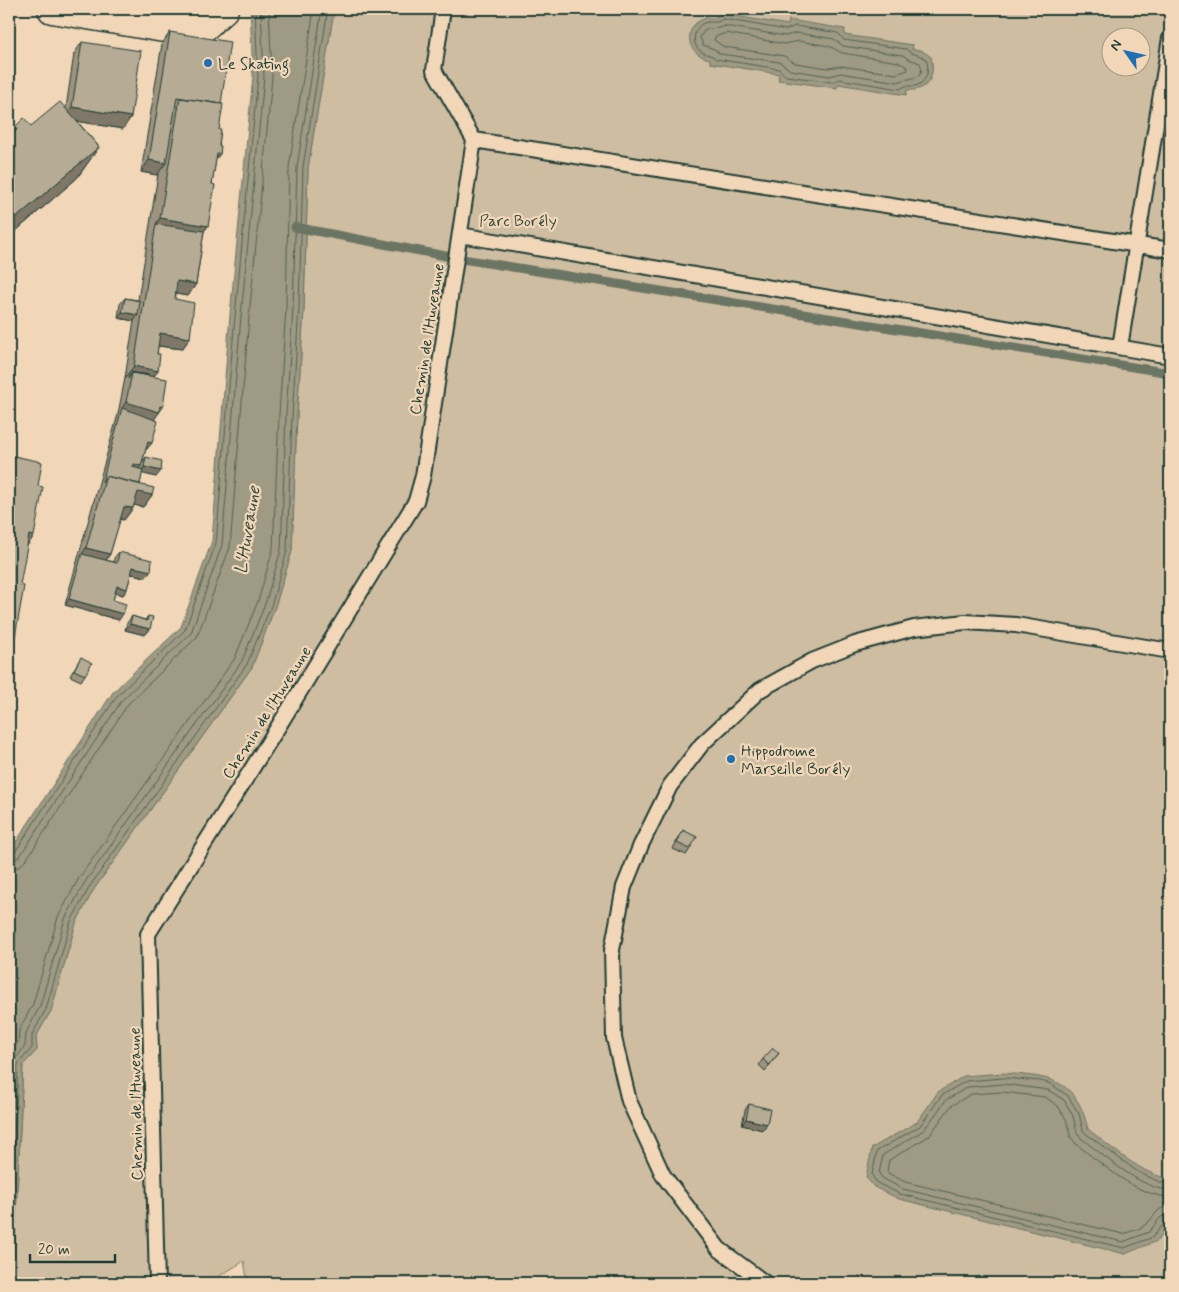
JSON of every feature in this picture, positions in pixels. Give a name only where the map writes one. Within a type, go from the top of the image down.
[{"type":"street","points":[[52,9],[164,28],[204,27],[224,9]]},
{"type":"lane","points":[[442,9],[434,70],[474,140],[1170,250]]},
{"type":"lane","points":[[1120,347],[1170,38]]},
{"type":"lane","name":"Chemin de l'Huveaune","points":[[157,1283],[148,934],[275,732],[416,501],[423,476],[474,140]]},
{"type":"lane","points":[[460,235],[1170,356]]},
{"type":"lane","points":[[765,1283],[719,1250],[663,1175],[629,1101],[614,1038],[612,950],[624,886],[641,845],[670,786],[702,744],[760,690],[812,661],[855,644],[914,628],[965,622],[1016,625],[1170,651]]},
{"type":"green space","name":"Hippodrome Marseille Borély","points":[[334,9],[1170,9],[1170,1283],[248,1283],[244,1261],[208,1283],[13,1283],[23,1065],[37,1050],[36,1037],[51,1011],[76,923],[94,889],[252,667],[275,607],[292,551],[297,416],[304,309],[308,168]]},
{"type":"water","name":"L'Huveaune","points":[[250,9],[320,9],[334,11],[308,168],[304,309],[297,416],[292,551],[275,607],[252,667],[94,889],[76,923],[51,1011],[36,1036],[37,1050],[23,1065],[13,1283],[9,1283],[9,853],[113,692],[181,627],[212,541],[230,315],[253,76]]},
{"type":"water","points":[[718,13],[788,25],[789,20],[845,29],[845,35],[913,45],[912,49],[921,50],[931,57],[931,76],[925,85],[914,90],[907,90],[906,95],[838,84],[837,88],[778,80],[779,74],[710,63],[710,59],[694,50],[690,42],[690,35],[692,28],[698,22],[706,18],[716,18]]},
{"type":"water","points":[[1003,1073],[1047,1079],[1068,1089],[1083,1112],[1088,1129],[1139,1166],[1160,1177],[1170,1178],[1170,1223],[1157,1241],[1125,1254],[899,1199],[874,1187],[866,1177],[872,1148],[917,1122],[938,1092],[964,1076]]},
{"type":"building","points":[[170,32],[230,42],[221,104],[177,97],[166,163],[149,160]]},
{"type":"building","points":[[82,42],[141,51],[131,117],[72,107]]},
{"type":"building","points":[[180,98],[223,104],[219,130],[221,130],[219,146],[221,146],[220,154],[217,154],[212,184],[215,185],[208,226],[160,218]]},
{"type":"building","points":[[60,102],[99,147],[9,224],[9,137],[17,130],[15,127],[24,118],[31,126]]},
{"type":"building","points":[[156,224],[204,231],[196,284],[177,281],[175,299],[194,303],[190,338],[160,333],[157,354],[160,354],[158,371],[134,366]]},
{"type":"building","points":[[125,298],[140,301],[138,315],[122,312]]},
{"type":"building","points":[[132,373],[167,379],[163,407],[160,406],[159,412],[126,402]]},
{"type":"building","points":[[122,408],[158,421],[152,443],[148,442],[141,466],[134,464],[133,467],[143,470],[140,484],[106,476],[102,482]]},
{"type":"building","points":[[9,455],[42,462],[38,486],[43,487],[34,536],[29,535],[20,585],[24,586],[15,637],[11,636],[9,647]]},
{"type":"building","points":[[146,457],[162,461],[161,471],[144,467]]},
{"type":"building","points":[[106,476],[154,488],[152,495],[138,492],[133,508],[124,507],[110,554],[86,548]]},
{"type":"building","points":[[119,552],[152,560],[151,571],[133,567],[127,589],[117,586],[113,600],[126,604],[123,614],[69,599],[82,554],[117,563]]},
{"type":"building","points":[[132,616],[147,621],[148,616],[153,617],[150,629],[130,624]]},
{"type":"building","points":[[81,657],[92,663],[85,675],[74,670]]},
{"type":"building","points":[[683,830],[697,837],[690,849],[677,843]]},
{"type":"building","points":[[773,1048],[779,1053],[769,1065],[763,1059]]},
{"type":"building","points":[[749,1104],[770,1109],[767,1124],[746,1119]]},
{"type":"waterway","points":[[295,227],[456,258],[1170,373]]},
{"type":"place","name":"Le Skating","points":[[208,63]]},
{"type":"place","name":"Hippodrome Marseille Borély","points":[[731,759]]},
{"type":"park label","name":"Parc Borély","points":[[518,220]]}]
